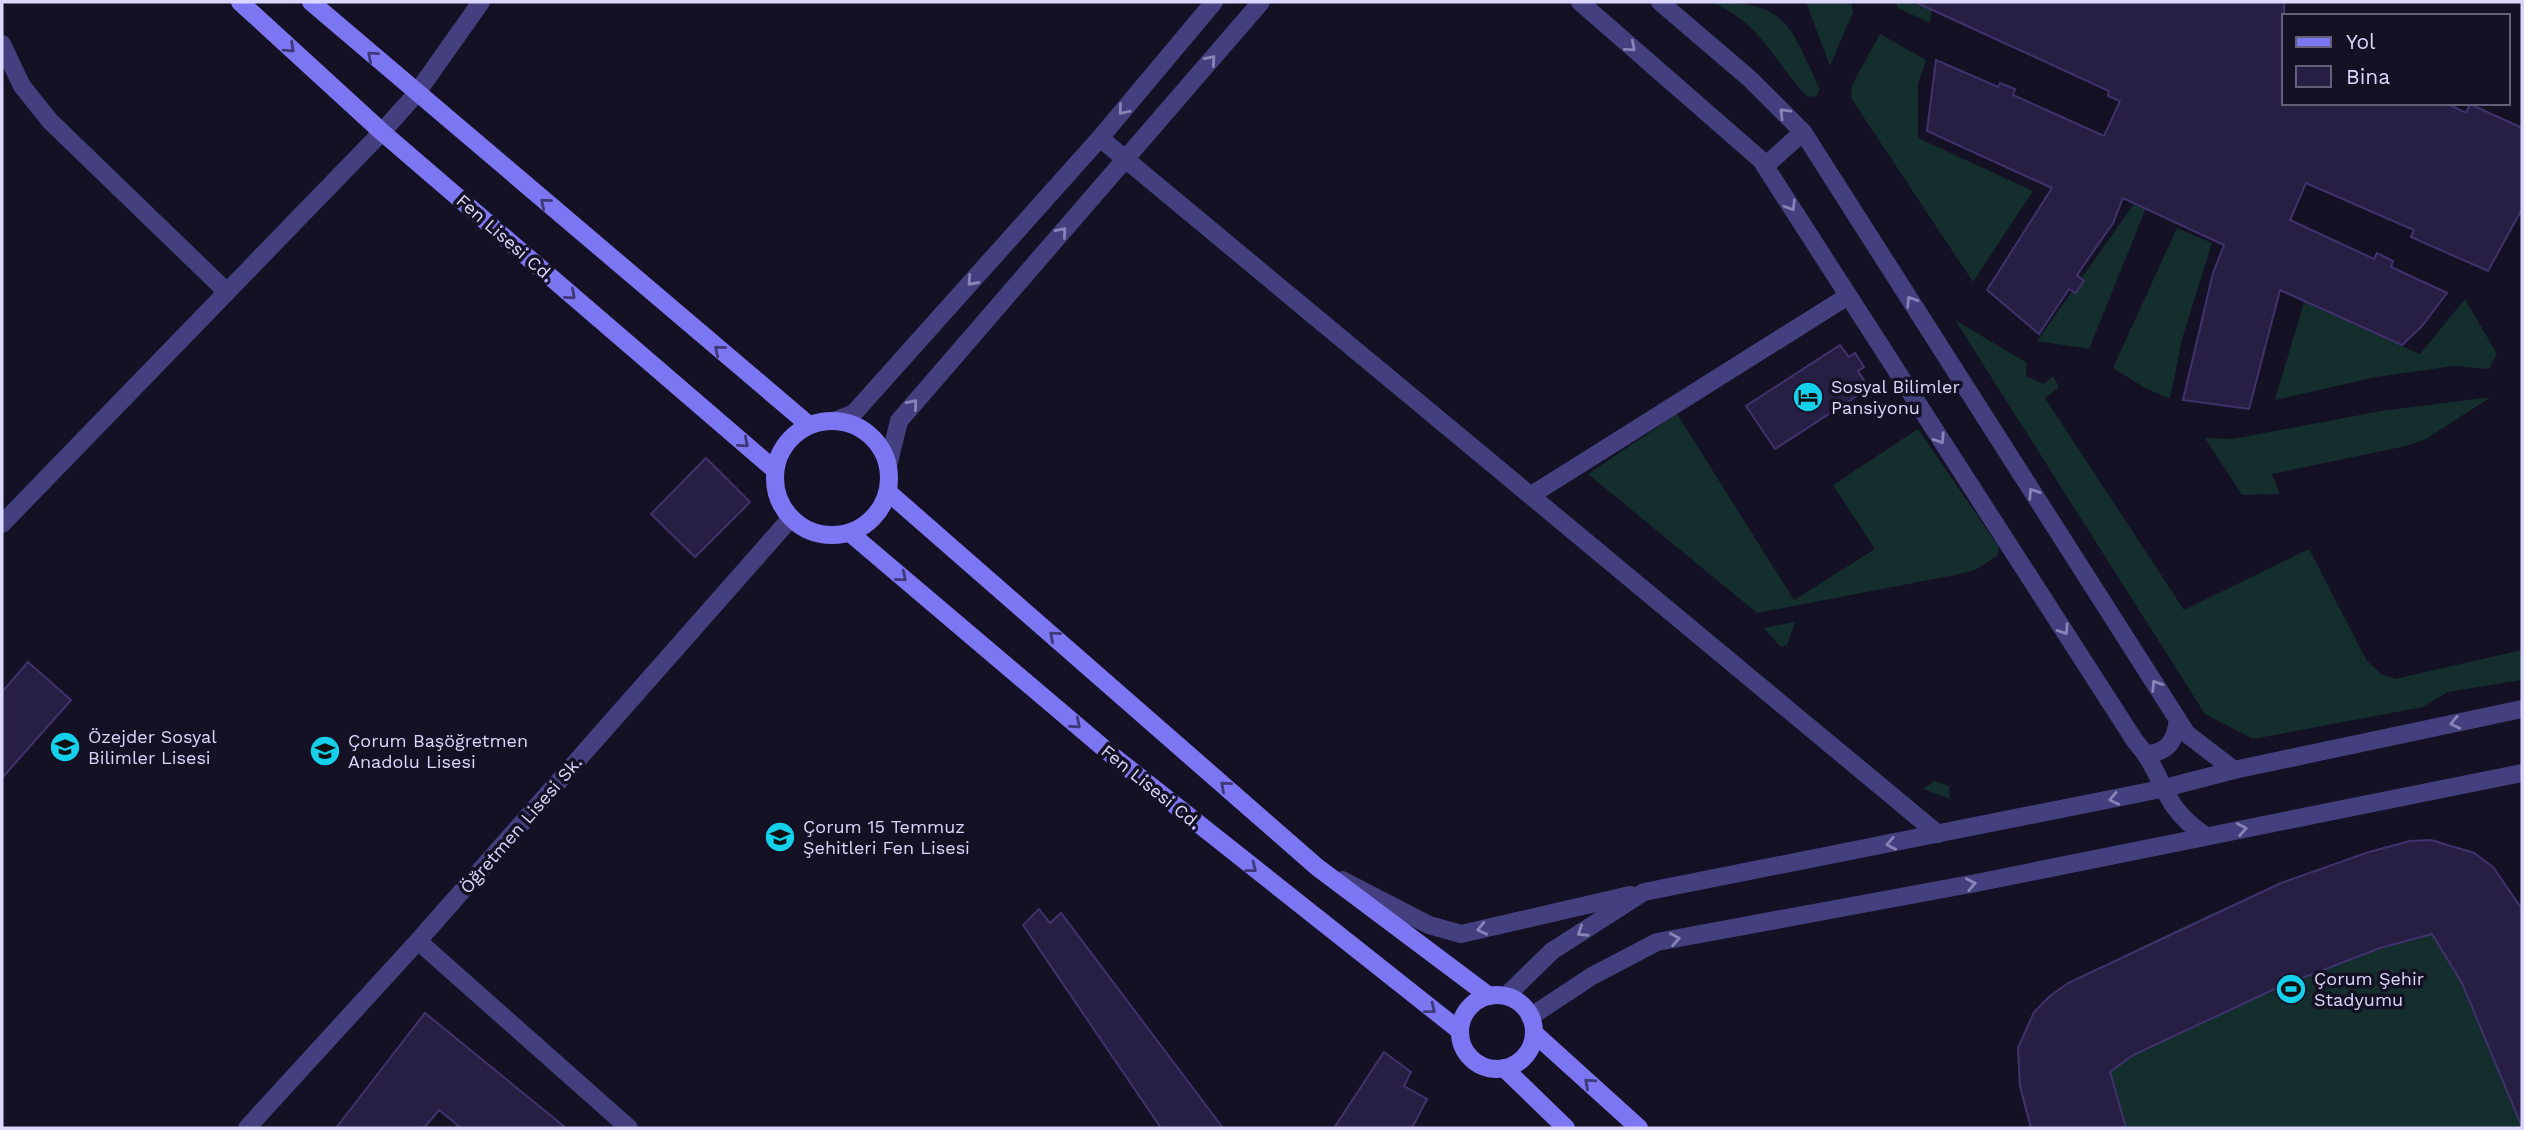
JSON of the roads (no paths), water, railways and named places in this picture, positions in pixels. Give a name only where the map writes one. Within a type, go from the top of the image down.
[{"type":"street","name":"Fen Lisesi Cd.","points":[[240,2],[382,132],[775,470]]},
{"type":"street","points":[[311,2],[416,94],[809,425]]},
{"type":"street","points":[[2,524],[382,132],[416,94],[481,2]]},
{"type":"street","points":[[1214,2],[1100,138],[854,413],[834,421],[809,425],[786,443],[775,470],[776,493],[791,518],[805,529],[827,535],[850,533],[874,517],[888,492],[888,466],[899,421],[1261,2]]},
{"type":"street","points":[[1580,2],[1765,166],[2135,741],[2147,754],[2161,789],[2182,818],[2206,836]]},
{"type":"street","points":[[1660,2],[1750,79],[1802,132],[2187,734],[2234,770]]},
{"type":"street","points":[[2,44],[22,86],[50,121],[227,292]]},
{"type":"street","points":[[1765,166],[1802,132]]},
{"type":"street","points":[[1100,138],[1533,494],[1938,834]]},
{"type":"street","points":[[1533,494],[1848,296]]},
{"type":"street","points":[[834,421],[858,427],[878,443],[888,466]]},
{"type":"street","points":[[888,492],[1317,867],[1497,996],[1516,1001],[1532,1025],[1639,1128]]},
{"type":"street","name":"Öğretmen Lisesi Sk.","points":[[247,1128],[418,941],[791,518]]},
{"type":"street","name":"Fen Lisesi Cd.","points":[[850,533],[1123,764],[1460,1031]]},
{"type":"street","points":[[1317,867],[1429,925],[1461,934],[1644,892],[2161,789],[2234,770],[2522,709]]},
{"type":"street","points":[[2147,754],[2160,753],[2168,748],[2173,741],[2178,720]]},
{"type":"street","points":[[1644,892],[1552,951],[1497,996],[1468,1008],[1460,1031],[1466,1052],[1473,1060],[1493,1069],[1504,1068],[1525,1056],[1532,1025],[1592,976],[1657,942],[1976,883],[2522,774]]},
{"type":"street","points":[[418,941],[629,1128]]},
{"type":"street","points":[[1504,1068],[1566,1128]]},
{"type":"place","name":"Sosyal Bilimler Pansiyonu","points":[[1808,397]]},
{"type":"place","name":"Özejder Sosyal Bilimler Lisesi","points":[[65,747]]},
{"type":"place","name":"Çorum Başöğretmen Anadolu Lisesi","points":[[325,751]]},
{"type":"place","name":"Çorum 15 Temmuz Şehitleri Fen Lisesi","points":[[780,837]]},
{"type":"place","name":"Çorum Şehir Stadyumu","points":[[2291,989]]}]
